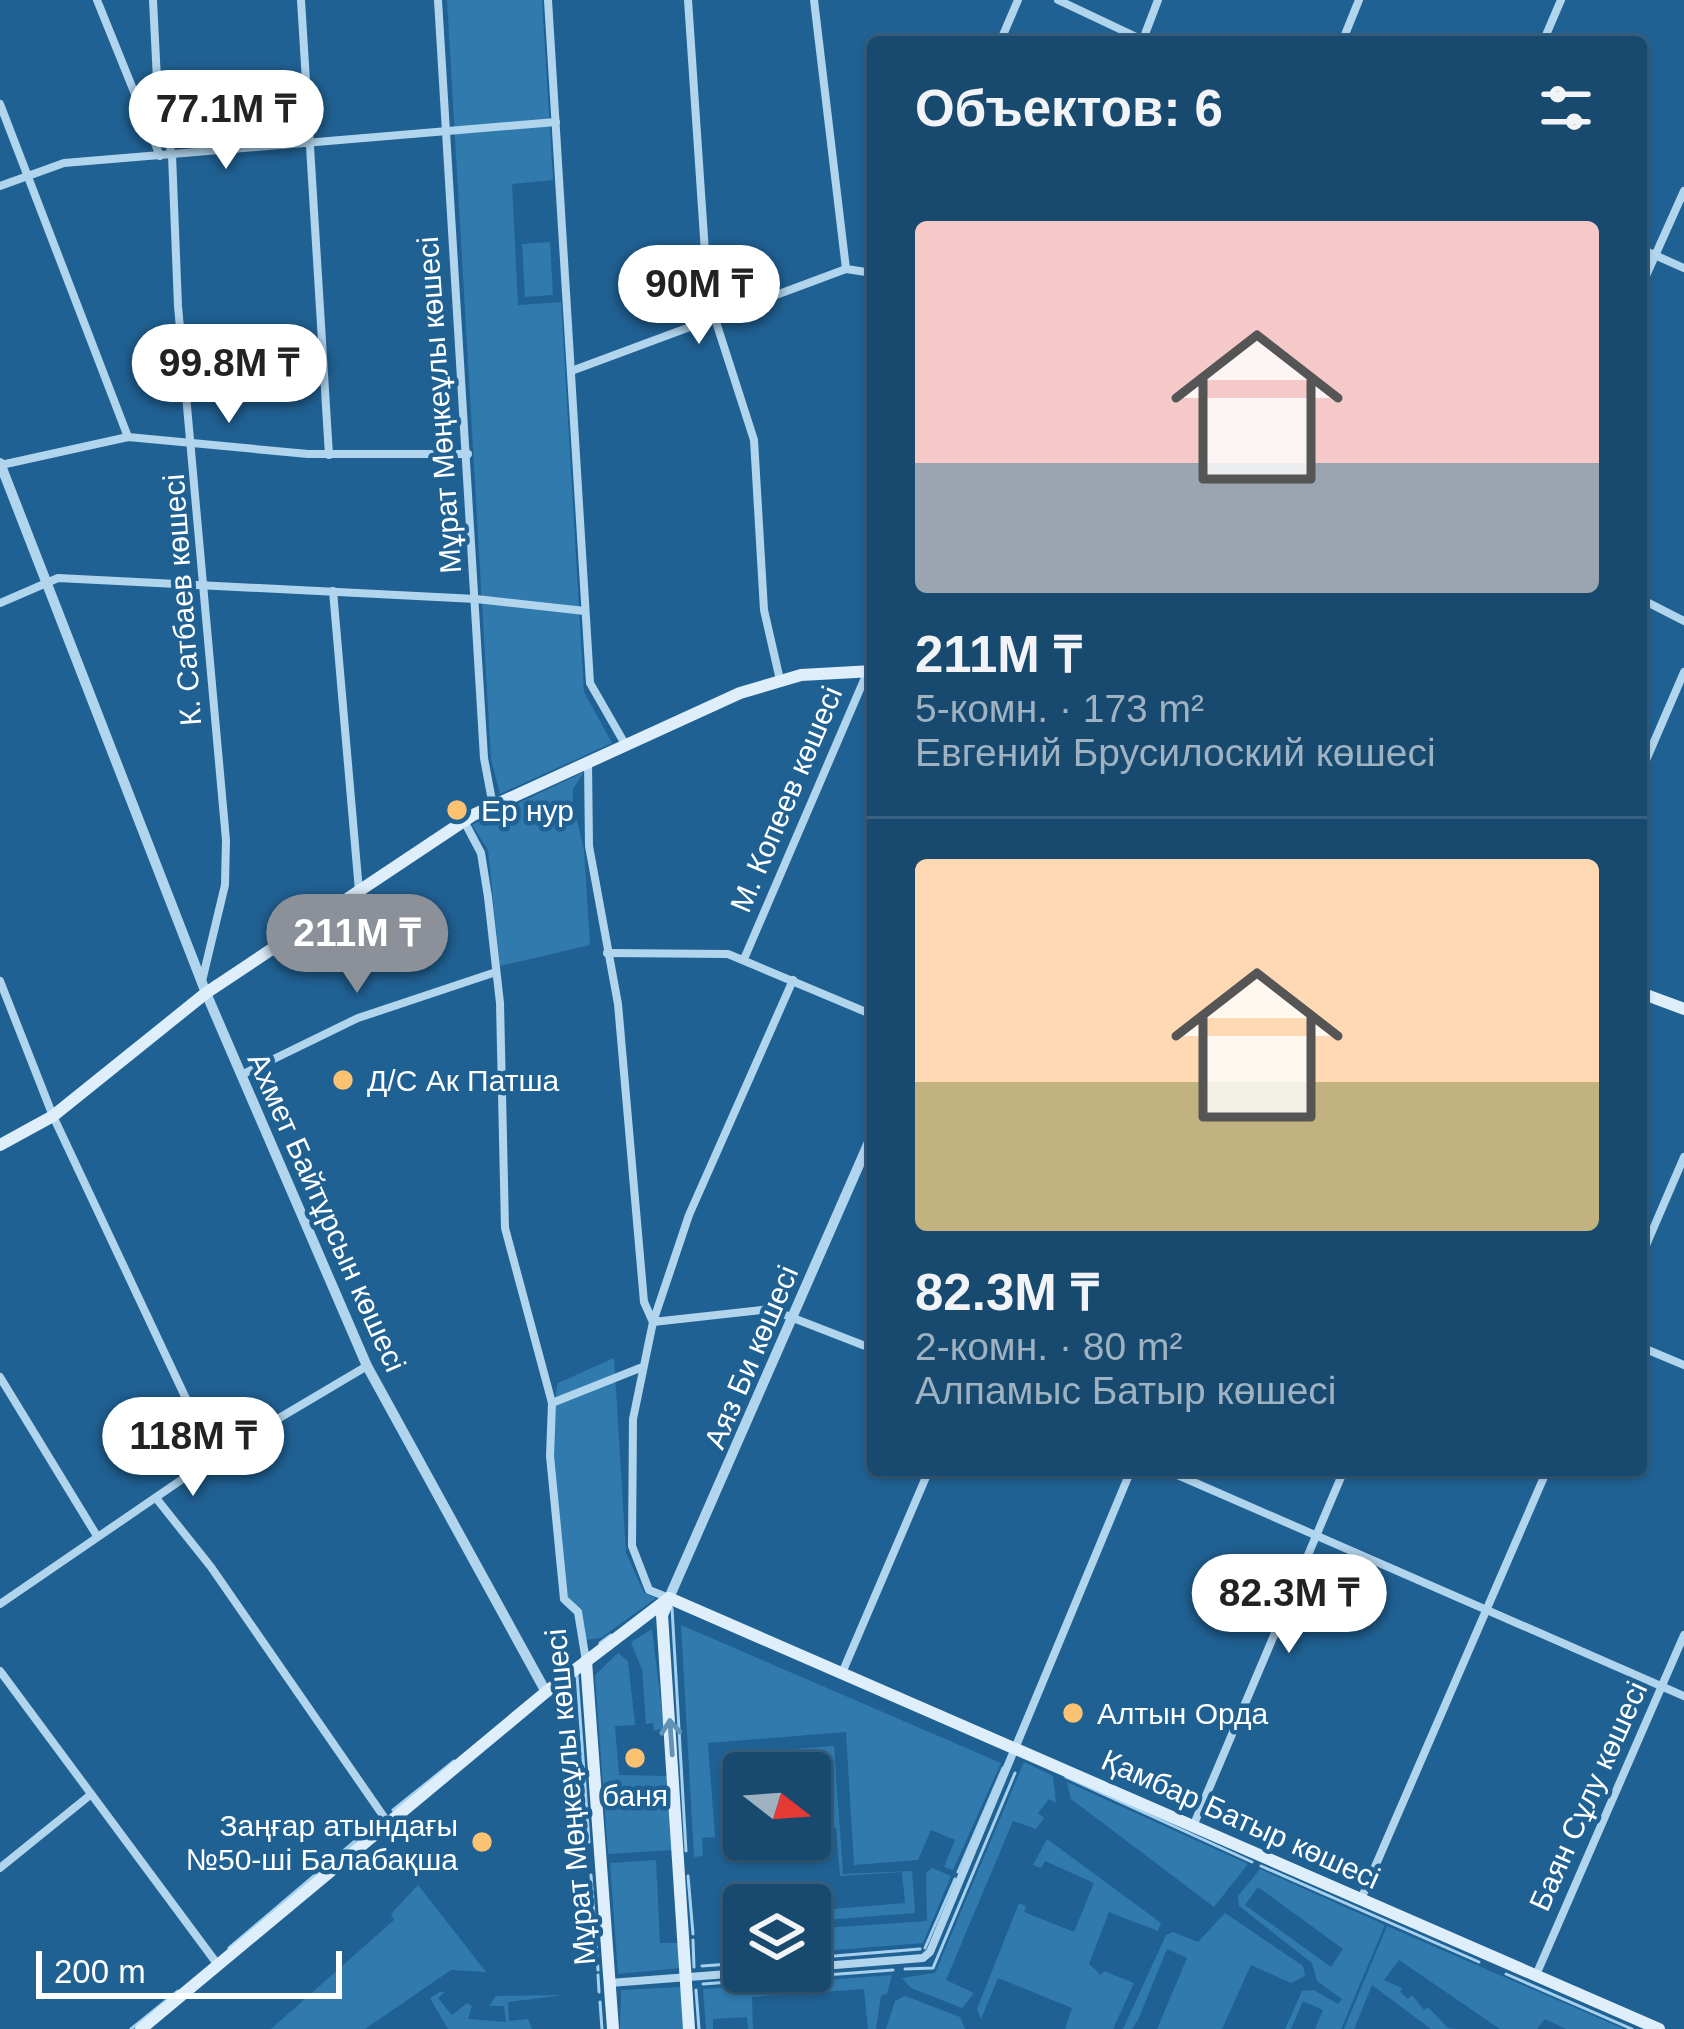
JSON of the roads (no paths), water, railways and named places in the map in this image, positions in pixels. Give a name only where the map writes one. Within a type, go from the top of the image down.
[{"type":"main road","points":[[0,1145],[53,1116],[204,987],[464,821],[625,743],[780,680],[867,667]]},
{"type":"main road","points":[[1647,995],[1684,1009]]},
{"type":"main road","points":[[141,2029],[546,1692],[670,1598]]},
{"type":"main road","points":[[670,1598],[663,1628],[689,2029]]},
{"type":"main road","name":"Қамбар Батыр көшесі","points":[[670,1598],[1659,2029]]},
{"type":"main road","points":[[647,1615],[663,1628]]},
{"type":"main road","name":"Мұрат Мөңкеұлы көшесі","points":[[586,1661],[613,2029]]},
{"type":"street","points":[[97,0],[160,156]]},
{"type":"street","name":"К. Сатбаев көшесі","points":[[153,0],[158,100],[172,155],[178,306],[195,445],[226,862],[204,987]]},
{"type":"street","points":[[302,0],[329,455]]},
{"type":"street","name":"Мұрат Мөңкеұлы көшесі","points":[[439,0],[484,758],[493,806]]},
{"type":"street","points":[[548,0],[591,690],[625,743]]},
{"type":"street","points":[[688,0],[714,322],[754,440],[764,610],[780,680]]},
{"type":"street","points":[[814,0],[846,269]]},
{"type":"street","points":[[1003,36],[1018,0]]},
{"type":"street","points":[[1058,0],[1134,36]]},
{"type":"street","points":[[1146,36],[1158,0]]},
{"type":"street","points":[[1344,36],[1359,0]]},
{"type":"street","points":[[1546,36],[1561,0]]},
{"type":"street","points":[[0,104],[128,437]]},
{"type":"street","points":[[0,186],[64,163],[556,122]]},
{"type":"street","points":[[1647,273],[1684,190]]},
{"type":"street","points":[[1647,252],[1684,268]]},
{"type":"street","points":[[574,370],[714,322],[846,269],[867,272]]},
{"type":"street","points":[[0,464],[128,437],[329,455],[468,454]]},
{"type":"street","name":"Ахмет Байтұрсын көшесі","points":[[0,464],[204,987],[367,1366],[546,1692]]},
{"type":"street","points":[[0,603],[58,578],[476,599],[585,610]]},
{"type":"street","points":[[333,591],[359,891]]},
{"type":"street","points":[[1647,602],[1684,621]]},
{"type":"street","points":[[1647,758],[1684,672]]},
{"type":"street","name":"М. Копеев көшесі","points":[[744,959],[867,675]]},
{"type":"street","points":[[589,761],[590,847],[618,1004],[644,1302],[653,1322]]},
{"type":"street","name":"Мұрат Мөңкеұлы көшесі","points":[[464,821],[481,854],[496,972],[505,1228],[552,1403],[550,1456],[564,1599],[578,1612],[586,1661]]},
{"type":"street","points":[[607,953],[701,951],[744,959],[867,1012]]},
{"type":"street","points":[[241,1076],[358,1018],[496,972]]},
{"type":"street","points":[[670,1598],[649,1590],[632,1546],[633,1419],[641,1367],[689,1215],[793,980]]},
{"type":"street","points":[[0,981],[53,1116],[214,1458]]},
{"type":"street","name":"Аяз Би көшесі","points":[[670,1598],[867,1147]]},
{"type":"street","points":[[1647,1242],[1684,1156]]},
{"type":"street","points":[[653,1322],[747,1307],[795,1315],[867,1346]]},
{"type":"street","points":[[1647,1349],[1684,1365]]},
{"type":"street","points":[[0,1604],[214,1458],[367,1366]]},
{"type":"street","points":[[552,1403],[641,1367]]},
{"type":"street","points":[[0,1377],[97,1536]]},
{"type":"street","points":[[842,1675],[926,1476]]},
{"type":"street","points":[[831,1965],[927,1956],[1129,1476]]},
{"type":"street","points":[[1179,1476],[1684,1696]]},
{"type":"street","points":[[1194,1824],[1341,1476]]},
{"type":"street","points":[[1360,1899],[1544,1476]]},
{"type":"street","points":[[156,1498],[211,1567],[383,1817],[382,1827]]},
{"type":"street","name":"Баян Сұлу көшесі","points":[[1536,1975],[1684,1635]]},
{"type":"street","points":[[0,1670],[88,1796],[218,1965]]},
{"type":"street","points":[[0,1868],[88,1796]]},
{"type":"street","points":[[610,1992],[723,1975]]},
{"type":"waterway","points":[[672,1608],[686,1851]]},
{"type":"waterway","points":[[600,1643],[611,1635]]},
{"type":"waterway","points":[[577,1675],[589,1842]]},
{"type":"waterway","points":[[393,1810],[454,1761]]},
{"type":"waterway","points":[[958,1872],[1003,1768]]},
{"type":"waterway","points":[[905,1969],[933,1968],[1015,1773]]},
{"type":"waterway","points":[[1066,1777],[1252,1862]]},
{"type":"waterway","points":[[229,1948],[368,1830]]},
{"type":"waterway","points":[[1261,1866],[1479,1962]]},
{"type":"waterway","points":[[591,1875],[598,1970]]},
{"type":"waterway","points":[[688,1876],[693,1934]]},
{"type":"waterway","points":[[925,1948],[955,1879]]},
{"type":"waterway","points":[[693,1940],[694,1967]]},
{"type":"waterway","points":[[831,1956],[920,1949]]},
{"type":"waterway","points":[[702,1966],[723,1964]]},
{"type":"waterway","points":[[703,1984],[893,1970]]},
{"type":"waterway","points":[[1506,1974],[1632,2029]]},
{"type":"waterway","points":[[598,1975],[599,1992]]},
{"type":"waterway","points":[[696,1990],[699,2029]]},
{"type":"waterway","points":[[131,2029],[178,1991]]},
{"type":"waterway","points":[[600,2002],[602,2029]]},
{"type":"place","name":"Ер нур","points":[[457,810]]},
{"type":"place","name":"Д/С Ак Патша","points":[[343,1080]]},
{"type":"place","name":"Алтын Орда","points":[[1073,1713]]},
{"type":"place","name":"баня","points":[[635,1758]]},
{"type":"place","name":"Заңғар атындағы №50-ші Балабақша","points":[[482,1842]]}]
